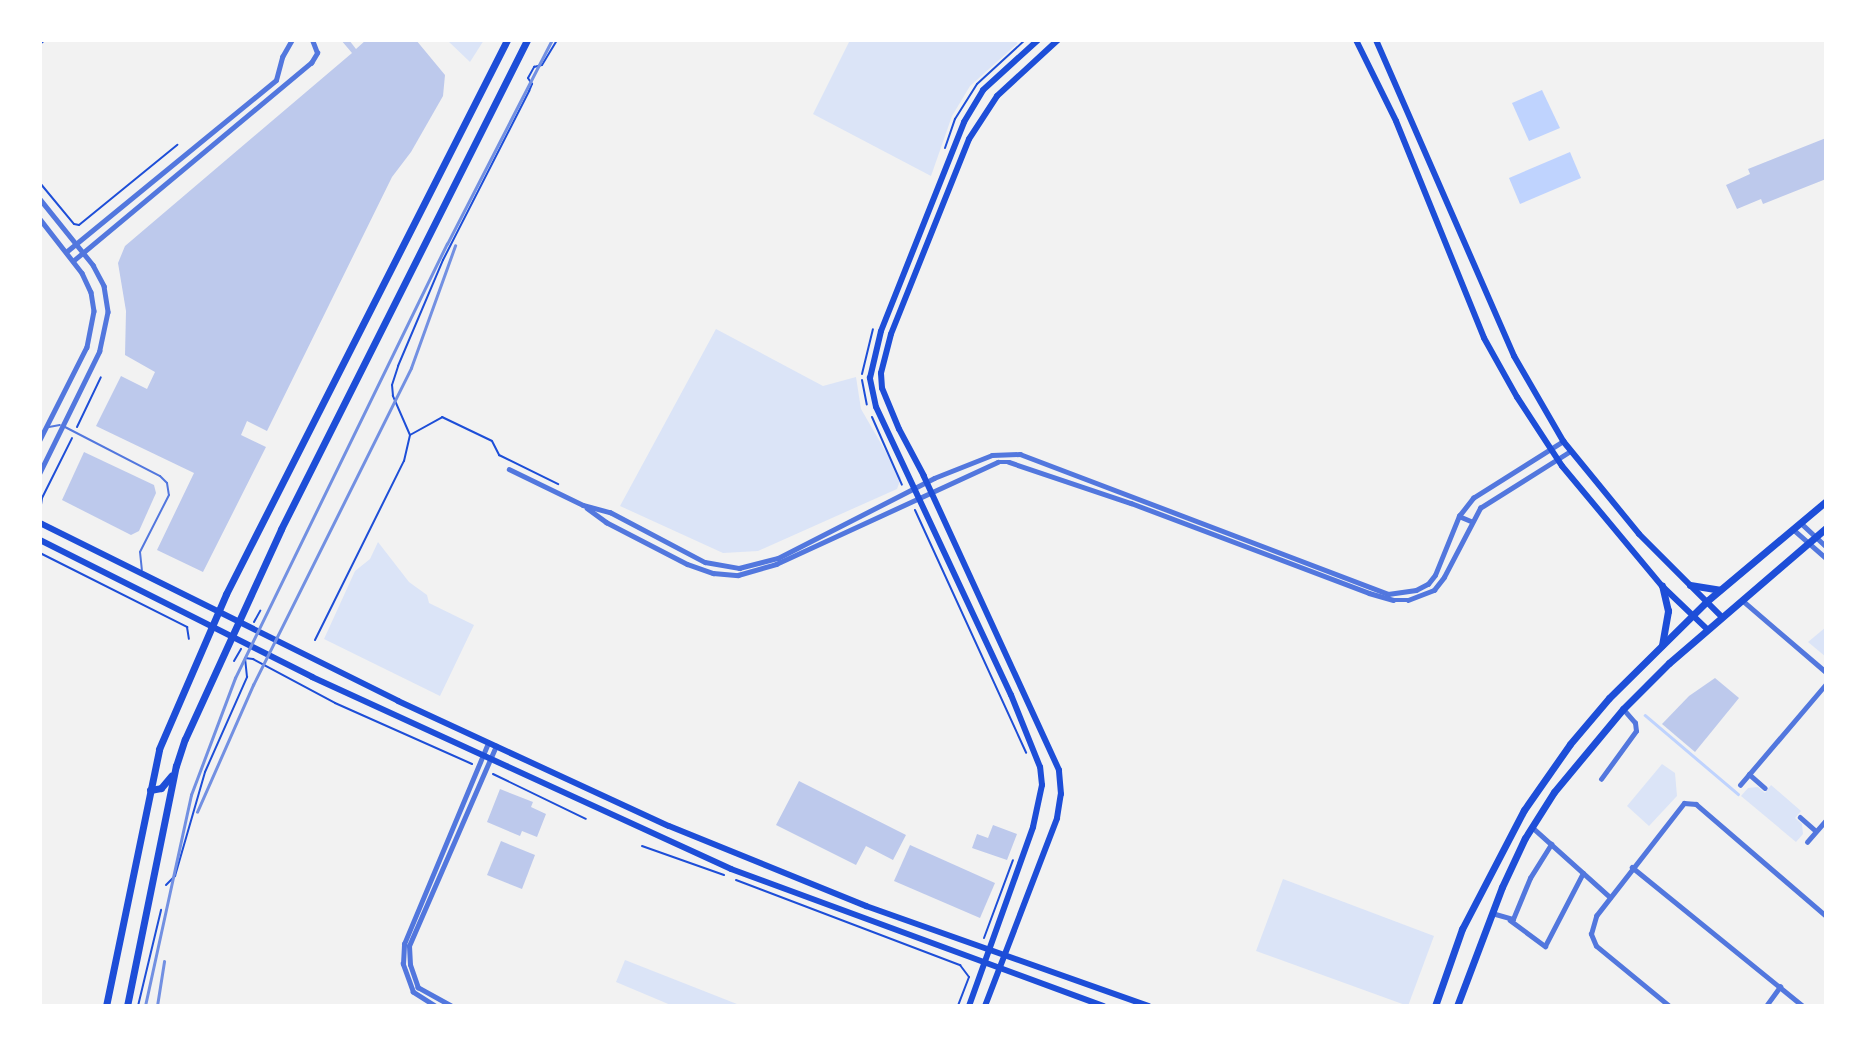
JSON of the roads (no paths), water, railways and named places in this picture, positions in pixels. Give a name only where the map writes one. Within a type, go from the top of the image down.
[{"type":"main road","points":[[106,1006],[159,749],[218,612],[363,319],[507,40]]},
{"type":"main road","points":[[149,790],[166,784],[176,766],[229,636],[527,40]]},
{"type":"main road","points":[[969,1006],[1033,827],[1042,785],[1040,767],[1011,695],[873,396],[870,378],[874,351],[964,122],[983,90],[1038,40]]},
{"type":"main road","points":[[985,1006],[1056,818],[1060,794],[1059,770],[882,388],[886,349],[970,139],[997,96],[1058,40]]},
{"type":"main road","points":[[1356,40],[1396,121],[1484,338],[1550,449],[1662,586],[1707,629]]},
{"type":"main road","points":[[1376,40],[1514,356],[1569,452],[1639,534],[1721,616]]},
{"type":"main road","points":[[1435,1006],[1462,929],[1524,810],[1570,744],[1609,698],[1707,601],[1802,524],[1826,501]]},
{"type":"main road","points":[[40,523],[492,744],[737,855],[866,906],[1149,1006]]},
{"type":"main road","points":[[1457,1006],[1490,912],[1531,826],[1584,754],[1623,709],[1707,629],[1826,528]]},
{"type":"main road","points":[[40,540],[229,636],[731,869],[1104,1006]]},
{"type":"main road","points":[[1690,585],[1722,589]]},
{"type":"main road","points":[[1662,586],[1668,611],[1662,645]]},
{"type":"main road","points":[[127,1006],[176,766]]},
{"type":"street","points":[[66,251],[276,80],[282,57],[292,40]]},
{"type":"street","points":[[73,261],[311,63],[317,53],[312,40]]},
{"type":"street","points":[[40,199],[84,252],[104,286],[108,321],[100,351],[40,473]]},
{"type":"street","points":[[40,219],[73,261],[91,292],[94,311],[92,331],[40,440]]},
{"type":"street","points":[[583,505],[610,512],[705,562],[739,568],[778,558],[915,487],[992,455],[1020,454],[1388,594],[1416,590],[1428,584],[1435,575],[1459,516],[1474,498],[1563,441]]},
{"type":"street","points":[[509,469],[583,505],[606,522],[687,564],[713,573],[738,575],[786,559],[998,462],[1018,463],[1393,600],[1408,600],[1434,590],[1444,577],[1480,508],[1569,452]]},
{"type":"street","points":[[1459,516],[1471,521]]},
{"type":"street","points":[[1802,524],[1826,546]]},
{"type":"street","points":[[1794,530],[1826,558]]},
{"type":"street","points":[[1742,599],[1826,672]]},
{"type":"street","points":[[1740,785],[1826,684]]},
{"type":"street","points":[[1601,779],[1636,732],[1635,723],[1623,709]]},
{"type":"street","points":[[435,1006],[413,992],[403,964],[404,944],[482,755],[492,744]]},
{"type":"street","points":[[452,1006],[418,988],[410,965],[409,946],[490,759],[492,744]]},
{"type":"street","points":[[1749,774],[1765,788]]},
{"type":"street","points":[[1669,1006],[1595,946],[1592,926],[1632,867],[1681,806],[1693,802],[1826,916]]},
{"type":"street","points":[[1800,817],[1816,831]]},
{"type":"street","points":[[1807,842],[1826,820]]},
{"type":"street","points":[[1531,826],[1610,897]]},
{"type":"street","points":[[1510,920],[1551,844]]},
{"type":"street","points":[[1632,867],[1802,1006]]},
{"type":"street","points":[[1490,912],[1510,920],[1545,946],[1564,904],[1583,873]]},
{"type":"street","points":[[1766,1006],[1780,987]]},
{"type":"lane","points":[[44,431],[56,424],[63,426],[160,476],[167,483],[169,495],[140,552],[140,567],[145,574]]},
{"type":"water","points":[[1542,90],[1560,128],[1529,141],[1512,103]]},
{"type":"water","points":[[1570,152],[1581,178],[1520,204],[1509,178]]},
{"type":"waterway","points":[[1645,715],[1738,794]]},
{"type":"railway","points":[[145,1006],[191,795],[235,678],[447,244],[552,40]]},
{"type":"railway","points":[[197,812],[253,685],[411,368],[455,246]]},
{"type":"railway","points":[[157,1006],[164,962]]}]
